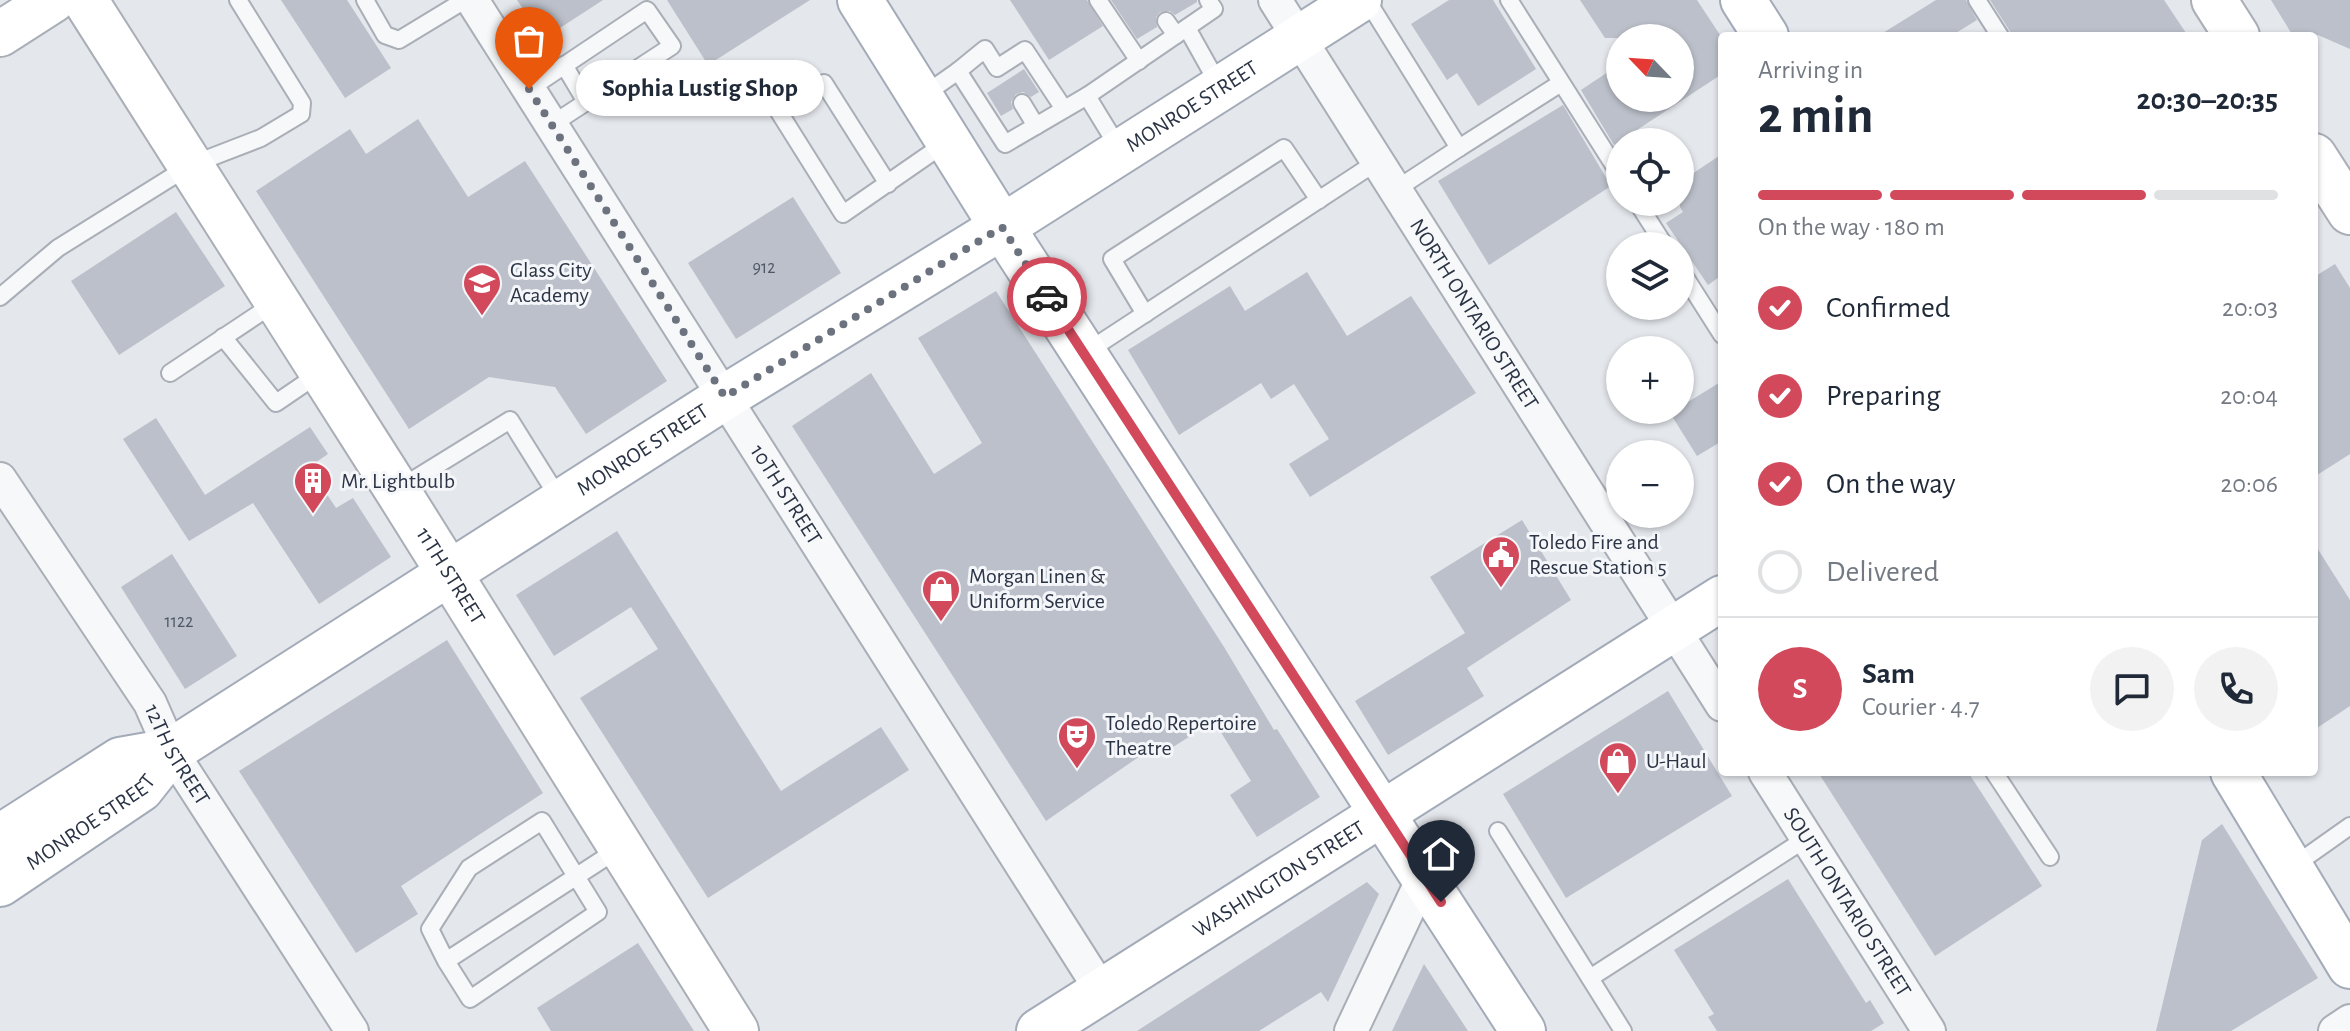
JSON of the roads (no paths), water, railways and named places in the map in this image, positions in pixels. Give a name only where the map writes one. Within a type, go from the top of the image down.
[{"type":"main road","points":[[0,34],[53,0]]},
{"type":"main road","name":"11TH STREET","points":[[85,0],[736,1031]]},
{"type":"main road","points":[[860,0],[1083,354],[1523,1031]]},
{"type":"main road","name":"MONROE STREET","points":[[0,884],[141,789],[171,751],[725,397],[1002,227],[1359,0]]},
{"type":"main road","points":[[1743,0],[1763,32]]},
{"type":"main road","points":[[2214,0],[2234,32]]},
{"type":"main road","points":[[2318,164],[2339,208]]},
{"type":"main road","name":"WASHINGTON STREET","points":[[1039,1031],[1718,601]]},
{"type":"main road","name":"MONROE STREET","points":[[0,837],[120,760],[171,751]]},
{"type":"main road","points":[[2235,776],[2350,966]]},
{"type":"street","name":"10TH STREET","points":[[472,0],[1101,990]]},
{"type":"street","name":"NORTH ONTARIO STREET","points":[[1275,0],[1674,629]]},
{"type":"street","name":"12TH STREET","points":[[0,479],[150,703],[171,751],[352,1031]]},
{"type":"street","points":[[1674,629],[1718,699]]},
{"type":"street","name":"SOUTH ONTARIO STREET","points":[[1768,776],[1929,1031]]},
{"type":"street","points":[[1351,1031],[1424,876]]},
{"type":"street","points":[[2335,1031],[2350,1021]]},
{"type":"lane","points":[[0,297],[58,248],[191,165],[261,138],[301,114],[302,103],[238,0]]},
{"type":"lane","points":[[365,0],[385,35],[399,40],[465,0]]},
{"type":"lane","points":[[1098,0],[1139,61]]},
{"type":"lane","points":[[958,71],[1005,144],[1087,96],[1182,32],[1214,9],[1208,0]]},
{"type":"lane","points":[[1367,0],[1459,148]]},
{"type":"lane","points":[[1509,0],[1606,153]]},
{"type":"lane","points":[[1977,0],[1997,32]]},
{"type":"lane","points":[[529,89],[647,10],[672,46],[551,125]]},
{"type":"lane","points":[[1166,21],[1182,32],[1220,88]]},
{"type":"lane","points":[[921,98],[985,49],[1002,74],[1025,50],[1064,109]]},
{"type":"lane","points":[[564,65],[586,102]]},
{"type":"lane","points":[[888,184],[824,83],[779,112],[843,214],[888,184],[948,141]]},
{"type":"lane","points":[[1395,190],[1561,83]]},
{"type":"lane","points":[[1087,96],[1120,152]]},
{"type":"lane","points":[[1022,103],[1036,126]]},
{"type":"lane","points":[[1145,314],[1112,259],[1284,148],[1319,200]]},
{"type":"lane","points":[[1083,354],[1378,161]]},
{"type":"lane","points":[[1694,291],[1718,329]]},
{"type":"lane","points":[[170,373],[277,301]]},
{"type":"lane","points":[[223,337],[276,403],[322,371]]},
{"type":"lane","points":[[397,490],[510,420],[561,502]]},
{"type":"lane","points":[[1997,776],[2050,857]]},
{"type":"lane","points":[[542,821],[598,912],[470,999],[446,961],[430,929],[469,868],[542,821]]},
{"type":"lane","points":[[2292,867],[2350,826]]},
{"type":"lane","points":[[1498,831],[1623,1031]]},
{"type":"lane","points":[[1590,978],[1807,838]]},
{"type":"lane","points":[[446,961],[621,847]]},
{"type":"place","name":"Sophia Lustig Shop","points":[[529,89]]},
{"type":"place","name":"Glass City Academy","points":[[482,317]]},
{"type":"place","name":"Mr. Lightbulb","points":[[313,515]]},
{"type":"place","name":"Toledo Fire and Rescue Station 5","points":[[1501,589]]},
{"type":"place","name":"Morgan Linen & Uniform Service","points":[[941,623]]},
{"type":"place","name":"Toledo Repertoire Theatre","points":[[1077,770]]},
{"type":"place","name":"U-Haul","points":[[1618,795]]}]
